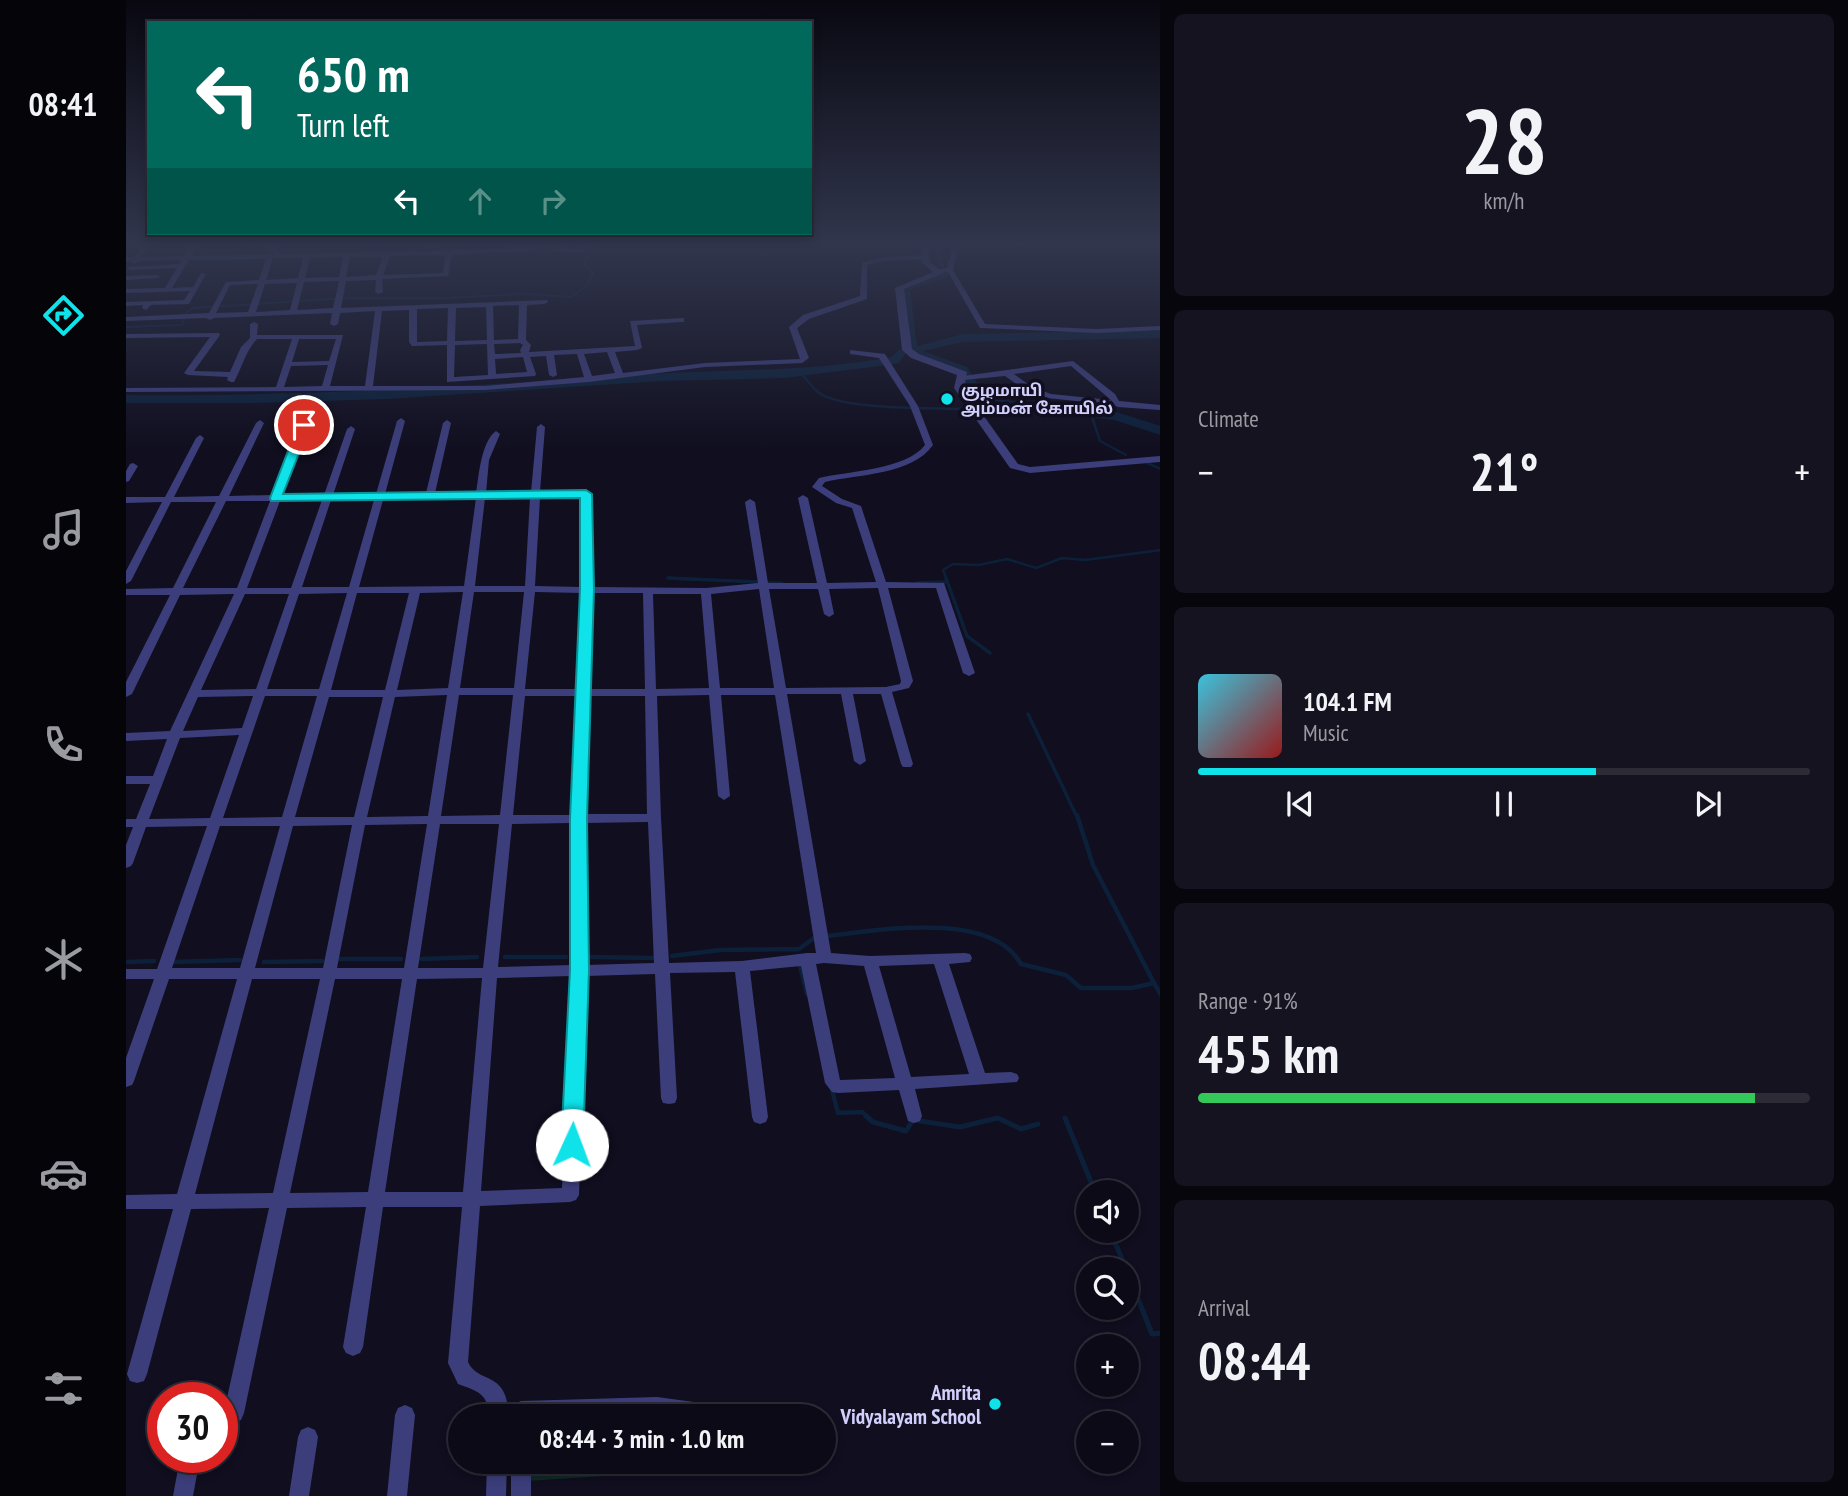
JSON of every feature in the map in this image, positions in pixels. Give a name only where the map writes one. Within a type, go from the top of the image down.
[{"type":"street","points":[[139,319],[143,312]]},
{"type":"street","points":[[210,318],[213,312]]},
{"type":"street","points":[[126,319],[210,318],[318,312]]},
{"type":"street","points":[[334,324],[335,312]]},
{"type":"street","points":[[369,388],[379,312]]},
{"type":"street","points":[[413,312],[413,342],[523,341]]},
{"type":"street","points":[[452,312],[450,380],[532,374],[524,350],[527,345],[523,341],[523,312]]},
{"type":"street","points":[[489,312],[492,377]]},
{"type":"street","points":[[126,390],[485,388],[589,380],[705,365],[802,361],[805,358],[793,327],[806,317],[821,312]]},
{"type":"street","points":[[902,312],[907,349],[921,358],[963,374],[959,388],[1017,468],[1030,470],[1136,458],[1160,459]]},
{"type":"street","points":[[974,312],[983,326],[1097,331],[1160,328]]},
{"type":"street","points":[[274,337],[282,313]]},
{"type":"street","points":[[492,357],[639,347],[633,323],[681,320]]},
{"type":"street","points":[[665,321],[670,334]]},
{"type":"street","points":[[254,324],[251,336],[255,337],[274,337],[294,342],[340,337],[325,389]]},
{"type":"street","points":[[126,347],[129,336],[167,339],[216,335],[188,373],[234,375]]},
{"type":"street","points":[[227,390],[245,347],[255,337]]},
{"type":"street","points":[[279,389],[294,342]]},
{"type":"street","points":[[610,350],[620,376]]},
{"type":"street","points":[[580,352],[589,380]]},
{"type":"street","points":[[195,694],[886,690],[905,686],[882,585],[856,506],[839,501],[817,487],[822,480],[887,467],[921,455],[929,448],[914,406],[882,356],[853,352]]},
{"type":"street","points":[[550,354],[553,375]]},
{"type":"street","points":[[288,364],[333,363]]},
{"type":"street","points":[[963,378],[1073,363],[1112,396],[1118,405]]},
{"type":"street","points":[[1007,373],[1036,392],[1118,405],[1160,408]]},
{"type":"street","points":[[137,1374],[288,819],[401,421]]},
{"type":"street","points":[[126,694],[260,423]]},
{"type":"street","points":[[430,496],[447,423]]},
{"type":"street","points":[[126,863],[175,734],[241,591],[304,425]]},
{"type":"street","points":[[499,1404],[495,1393],[487,1384],[465,1377],[458,1363],[490,973],[530,589],[541,427]]},
{"type":"street","points":[[126,1081],[351,429]]},
{"type":"street","points":[[353,1346],[454,691],[485,460],[496,434]]},
{"type":"street","points":[[126,581],[200,438]]},
{"type":"street","points":[[126,479],[133,466]]},
{"type":"street","points":[[126,500],[586,494],[587,589],[578,819],[579,970],[570,1195],[473,1199],[126,1202]]},
{"type":"street","points":[[803,498],[829,614]]},
{"type":"street","points":[[750,502],[783,690],[824,958]]},
{"type":"street","points":[[126,592],[587,589],[648,592],[763,586],[940,585],[969,673]]},
{"type":"street","points":[[238,1394],[278,1199],[330,973],[360,818],[415,590]]},
{"type":"street","points":[[706,591],[724,796]]},
{"type":"street","points":[[648,592],[654,818],[669,1098]]},
{"type":"street","points":[[846,690],[860,761]]},
{"type":"street","points":[[886,690],[907,764]]},
{"type":"street","points":[[126,737],[246,731]]},
{"type":"street","points":[[126,780],[159,780]]},
{"type":"street","points":[[126,822],[360,818],[654,818]]},
{"type":"street","points":[[807,958],[833,1083],[847,1088],[1011,1078]]},
{"type":"street","points":[[126,974],[490,973],[742,966],[807,958],[870,961],[965,958]]},
{"type":"street","points":[[940,959],[979,1079]]},
{"type":"street","points":[[870,961],[914,1116]]},
{"type":"street","points":[[742,966],[760,1117]]},
{"type":"street","points":[[397,1496],[405,1415]]},
{"type":"street","points":[[299,1496],[308,1437]]},
{"type":"street","points":[[183,1496],[187,1473]]},
{"type":"street","points":[[496,1496],[497,1474]]},
{"type":"street","points":[[521,1474],[521,1496]]},
{"type":"green space","points":[[527,1474],[619,1475],[527,1481]]},
{"type":"waterway","points":[[126,327],[182,325],[188,312]]},
{"type":"waterway","points":[[907,312],[911,347],[914,350]]},
{"type":"waterway","points":[[914,350],[963,338],[1160,334]]},
{"type":"waterway","points":[[914,350],[920,355],[963,370],[968,376]]},
{"type":"waterway","points":[[126,399],[321,398],[661,377],[784,374],[895,360],[900,353]]},
{"type":"waterway","points":[[801,373],[817,392]]},
{"type":"waterway","points":[[970,380],[976,391],[991,403],[1116,416],[1160,431]]},
{"type":"waterway","points":[[816,390],[826,397],[864,405],[969,409]]},
{"type":"waterway","points":[[983,410],[1006,412],[1021,407]]},
{"type":"waterway","points":[[1091,414],[1100,441],[1126,455]]},
{"type":"waterway","points":[[1147,463],[1160,469]]},
{"type":"waterway","points":[[947,580],[943,570],[953,564],[979,565],[1007,559],[1036,568],[1062,558],[1085,560],[1160,550]]},
{"type":"waterway","points":[[705,580],[668,578],[757,582]]},
{"type":"waterway","points":[[946,578],[967,636],[990,653]]},
{"type":"waterway","points":[[917,583],[946,582]]},
{"type":"waterway","points":[[768,583],[782,583]]},
{"type":"waterway","points":[[1028,714],[1077,817]]},
{"type":"waterway","points":[[1077,815],[1093,865],[1154,983]]},
{"type":"waterway","points":[[828,936],[904,928],[960,930],[986,936],[1006,947],[1021,964],[1066,975],[1081,988],[1132,988],[1154,983]]},
{"type":"waterway","points":[[672,956],[720,950],[799,949],[814,938]]},
{"type":"waterway","points":[[421,959],[477,957]]},
{"type":"waterway","points":[[505,957],[566,957]]},
{"type":"waterway","points":[[591,957],[656,958]]},
{"type":"waterway","points":[[339,959],[401,959]]},
{"type":"waterway","points":[[172,962],[240,960]]},
{"type":"waterway","points":[[126,962],[154,961]]},
{"type":"waterway","points":[[264,962],[322,961]]},
{"type":"waterway","points":[[800,966],[807,994]]},
{"type":"waterway","points":[[1154,983],[1160,993]]},
{"type":"waterway","points":[[832,1090],[838,1113],[862,1112],[868,1117]]},
{"type":"waterway","points":[[866,1116],[873,1122],[906,1131],[913,1120],[960,1127],[998,1118],[1021,1129],[1038,1124]]},
{"type":"waterway","points":[[1065,1118],[1090,1180]]},
{"type":"waterway","points":[[1115,1243],[1121,1257]]},
{"type":"waterway","points":[[1139,1301],[1152,1334],[1160,1333]]},
{"type":"place","name":"குழமாயி அம்மன் கோயில்","points":[[947,399]]},
{"type":"place","name":"Amrita Vidyalayam School","points":[[995,1404]]},
{"type":"route","points":[[304,425],[276,498],[586,494],[587,589],[578,819],[579,970],[572,1145]]}]
